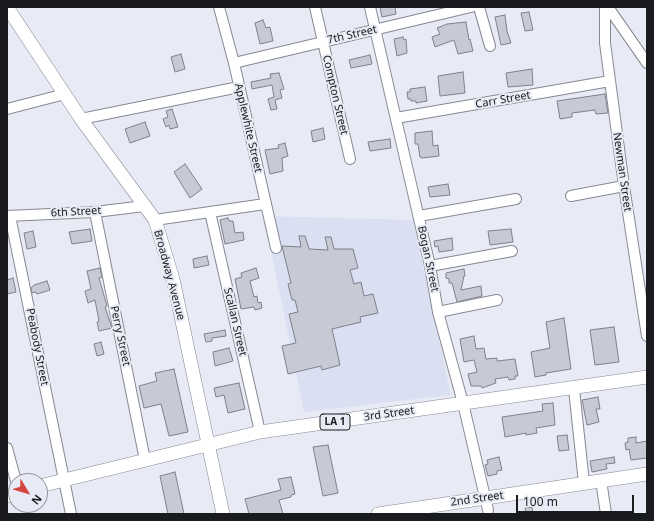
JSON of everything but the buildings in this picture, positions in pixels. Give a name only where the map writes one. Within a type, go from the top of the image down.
[{"type":"main road","name":"Broadway Avenue","points":[[7,7],[81,119],[155,220],[173,279],[223,514]]},
{"type":"main road","name":"3rd Street","points":[[48,484],[260,432],[574,389],[647,377]]},
{"type":"main road","name":"2nd Street","points":[[378,514],[487,504],[584,483],[647,474]]},
{"type":"street","name":"Applewhite Street","points":[[219,7],[234,63],[276,248]]},
{"type":"street","name":"Compton Street","points":[[315,7],[350,160]]},
{"type":"street","name":"Bogan Street","points":[[370,7],[419,216],[438,312],[463,404],[487,504]]},
{"type":"street","name":"7th Street","points":[[234,63],[471,7]]},
{"type":"street","points":[[479,7],[490,46]]},
{"type":"street","name":"Newman Street","points":[[605,7],[605,43],[624,186],[647,336]]},
{"type":"street","points":[[608,7],[647,63]]},
{"type":"street","name":"Carr Street","points":[[396,118],[610,81]]},
{"type":"street","points":[[81,119],[239,87]]},
{"type":"street","points":[[7,109],[65,94]]},
{"type":"street","points":[[572,196],[624,186]]},
{"type":"street","points":[[419,216],[516,199]]},
{"type":"street","points":[[155,220],[265,204]]},
{"type":"street","name":"6th Street","points":[[8,216],[94,212],[144,206]]},
{"type":"street","name":"Perry Street","points":[[94,212],[145,460]]},
{"type":"street","name":"Scallan Street","points":[[210,212],[260,432]]},
{"type":"street","name":"Peabody Street","points":[[8,216],[71,514]]},
{"type":"street","points":[[430,266],[512,251]]},
{"type":"street","points":[[438,312],[497,300]]},
{"type":"street","points":[[574,389],[584,483]]},
{"type":"street","points":[[7,448],[14,473]]},
{"type":"street","points":[[602,480],[606,514]]},
{"type":"shaded area","points":[[264,216],[413,220],[451,395],[304,412]]}]
